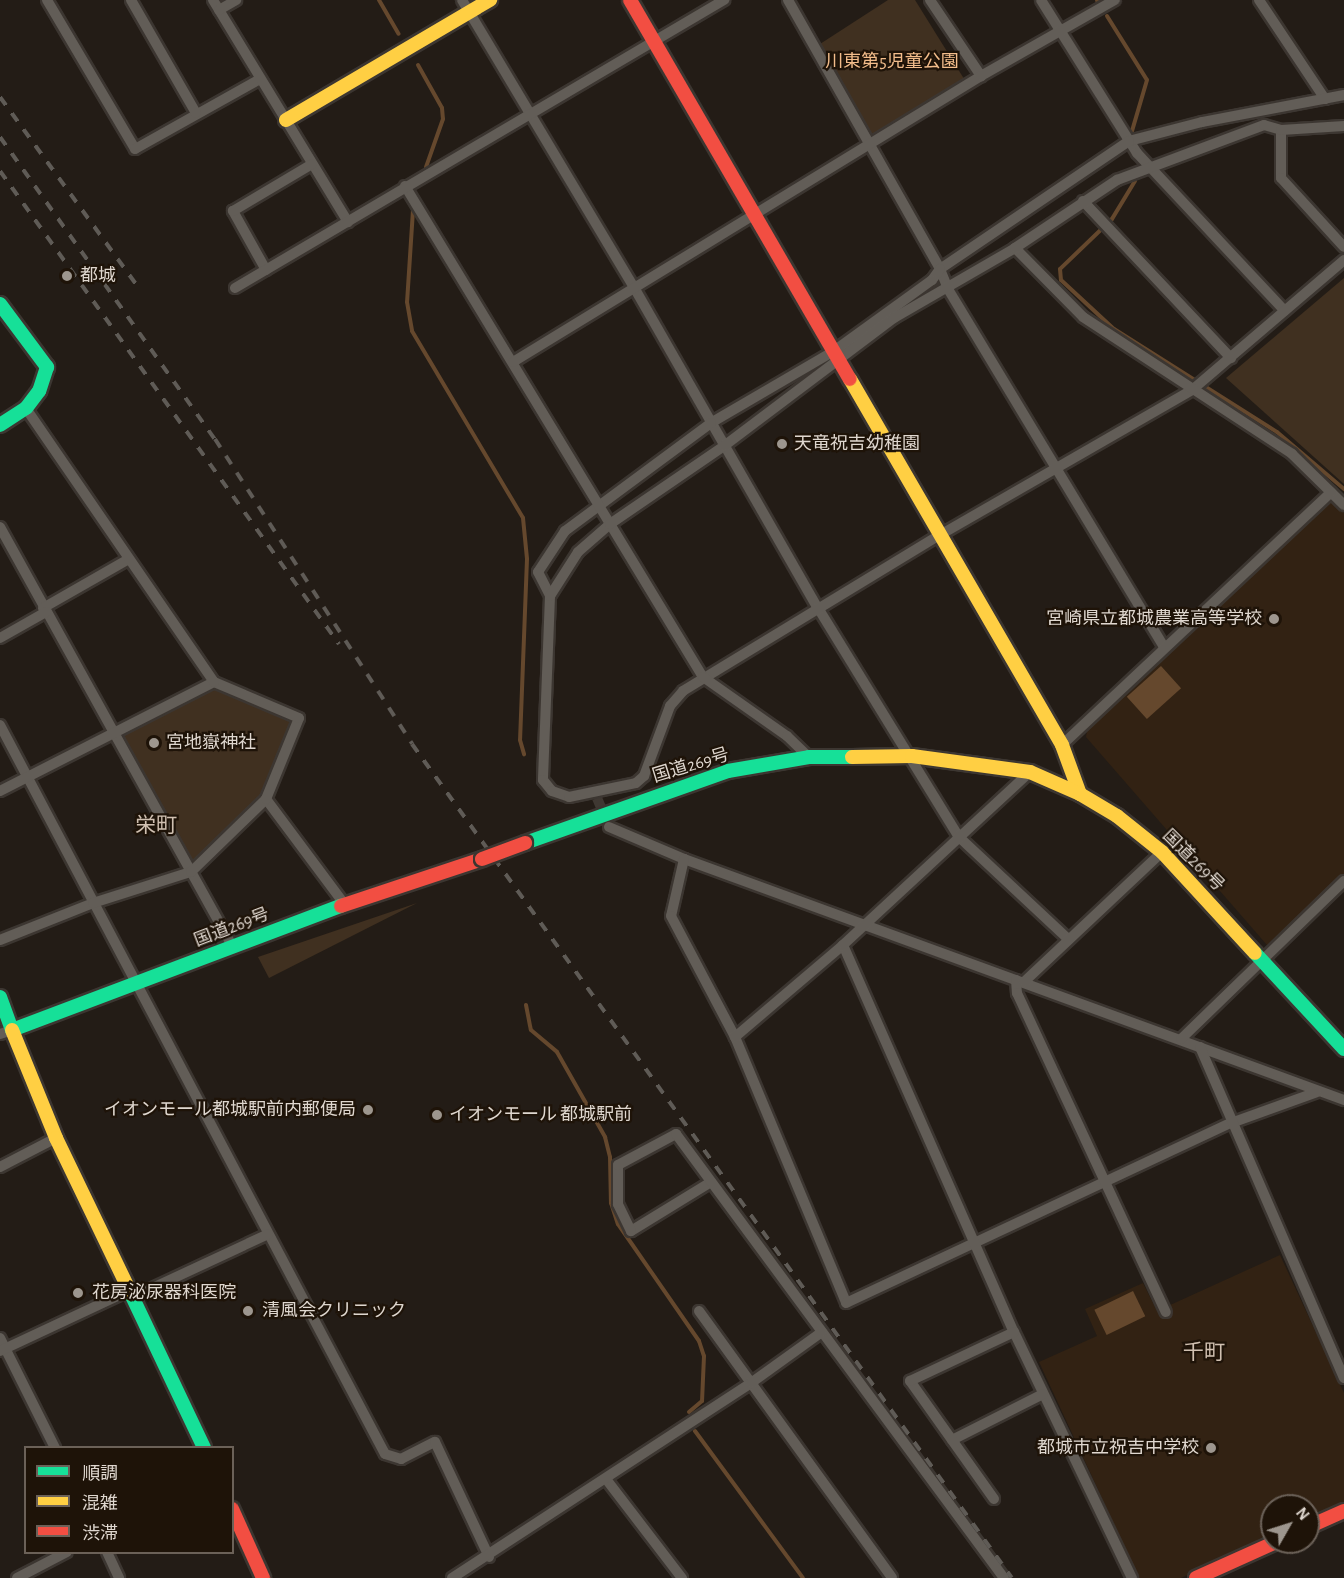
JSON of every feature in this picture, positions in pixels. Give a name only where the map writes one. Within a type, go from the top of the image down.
[{"type":"main road","points":[[286,120],[490,0]]},
{"type":"main road","points":[[630,0],[653,43],[757,215],[1062,745],[1080,794]]},
{"type":"main road","points":[[0,303],[47,367],[39,391],[26,408],[1,426]]},
{"type":"main road","name":"国道269号","points":[[4,1032],[345,905],[482,859],[728,771],[809,757],[912,756],[1030,772],[1080,794],[1117,816],[1162,852],[1344,1049]]},
{"type":"main road","points":[[0,997],[4,1032],[203,1446]]},
{"type":"main road","points":[[1320,1522],[1344,1511]]},
{"type":"main road","points":[[234,1513],[263,1578]]},
{"type":"main road","points":[[1196,1578],[1260,1549]]},
{"type":"street","points":[[47,0],[135,149],[260,79]]},
{"type":"street","points":[[131,0],[196,113]]},
{"type":"street","points":[[236,0],[216,5],[348,222]]},
{"type":"street","points":[[462,0],[635,289],[818,608],[912,756],[959,837],[1068,939]]},
{"type":"street","points":[[235,288],[528,113],[724,0]]},
{"type":"street","points":[[788,0],[940,269],[948,289],[1164,647]]},
{"type":"street","points":[[930,0],[981,76]]},
{"type":"street","points":[[1041,0],[1148,166],[1285,311]]},
{"type":"street","points":[[513,362],[870,146],[981,76],[1061,33],[1115,0]]},
{"type":"street","points":[[1259,0],[1325,99]]},
{"type":"street","points":[[550,596],[578,552],[610,524],[724,446],[932,280],[940,269],[1130,141],[1202,122],[1344,95]]},
{"type":"street","points":[[1342,130],[1281,130],[1264,125],[1190,155],[1148,166],[1083,201],[1015,248],[948,289],[894,318],[836,355],[711,423],[598,504],[565,531],[543,561],[538,572],[550,596],[543,780],[552,791],[569,797],[597,795],[636,783],[644,776],[670,706],[704,677],[940,535],[1192,390],[1344,260]]},
{"type":"street","points":[[1281,130],[1281,178],[1344,247]]},
{"type":"street","points":[[266,270],[233,211],[312,164]]},
{"type":"street","points":[[405,186],[704,677],[788,736],[809,757]]},
{"type":"street","points":[[1083,201],[1230,358]]},
{"type":"street","points":[[1015,248],[1083,317],[1292,454],[1344,505]]},
{"type":"street","points":[[0,940],[93,903],[192,872],[266,798],[299,718],[214,682],[127,560],[26,408]]},
{"type":"street","points":[[1062,745],[1332,492]]},
{"type":"street","points":[[0,527],[233,947]]},
{"type":"street","points":[[0,638],[127,560]]},
{"type":"street","points":[[0,791],[214,682]]},
{"type":"street","points":[[0,725],[385,1454],[401,1459],[435,1442],[489,1557]]},
{"type":"street","points":[[735,1037],[843,945],[1030,772]]},
{"type":"street","points":[[266,798],[345,905]]},
{"type":"street","points":[[609,827],[684,859],[1344,1100]]},
{"type":"street","points":[[1162,852],[1020,981],[1017,993],[1166,1312]]},
{"type":"street","points":[[684,859],[671,916],[735,1037],[846,1303],[975,1245],[1231,1123],[1317,1092]]},
{"type":"street","points":[[1181,1039],[1344,881]]},
{"type":"street","points":[[843,945],[1014,1332],[1132,1578]]},
{"type":"street","points":[[1200,1047],[1231,1123],[1344,1378]]},
{"type":"street","points":[[711,1182],[631,1231],[618,1204],[618,1165],[676,1134],[1004,1578]]},
{"type":"street","points":[[0,1167],[56,1138]]},
{"type":"street","points":[[54,1446],[2,1346],[129,1295],[268,1234]]},
{"type":"street","points":[[699,1311],[891,1577]]},
{"type":"street","points":[[452,1578],[489,1557],[751,1383],[822,1332]]},
{"type":"street","points":[[994,1499],[910,1381],[1014,1332]]},
{"type":"street","points":[[952,1440],[1043,1394]]},
{"type":"street","points":[[606,1479],[682,1578]]},
{"type":"street","points":[[17,1578],[63,1554]]},
{"type":"street","points":[[108,1554],[119,1578]]},
{"type":"street","points":[[468,1569],[476,1578]]},
{"type":"shaded area","name":"宮崎県立都城農業高等学校","points":[[1332,500],[1344,513],[1344,874],[1267,945],[1086,737],[1088,725]]},
{"type":"shaded area","points":[[1161,666],[1181,688],[1147,719],[1127,697]]},
{"type":"shaded area","name":"都城市立祝吉中学校","points":[[1280,1255],[1344,1393],[1344,1503],[1320,1514],[1320,1494],[1260,1494],[1260,1542],[1181,1578],[1139,1578],[1039,1362],[1097,1336],[1085,1309],[1143,1283],[1157,1311]]},
{"type":"shaded area","points":[[1133,1291],[1145,1316],[1107,1335],[1094,1310]]},
{"type":"green space","name":"川東第5児童公園","points":[[888,0],[915,0],[966,82],[873,137],[820,44]]},
{"type":"green space","points":[[1344,278],[1344,484],[1226,378]]},
{"type":"green space","points":[[214,682],[299,718],[266,799],[191,872],[114,733]]},
{"type":"green space","points":[[417,903],[269,978],[258,957]]},
{"type":"waterway","points":[[379,0],[399,34]]},
{"type":"waterway","points":[[1107,16],[1147,80],[1132,131]]},
{"type":"waterway","points":[[418,65],[442,108],[443,119],[426,167]]},
{"type":"waterway","points":[[1135,181],[1112,219],[1060,269],[1061,280],[1114,329],[1277,432],[1344,489]]},
{"type":"waterway","points":[[413,210],[407,302],[412,331],[523,518],[527,559],[520,740],[524,754]]},
{"type":"waterway","points":[[526,1005],[531,1030],[557,1052],[605,1137],[610,1157],[611,1203],[618,1224],[699,1341],[704,1356],[702,1401],[689,1412]]},
{"type":"waterway","points":[[695,1431],[803,1578]]},
{"type":"tunnel","points":[[597,798],[606,819]]},
{"type":"railway","points":[[0,97],[140,290]]},
{"type":"railway","points":[[0,137],[215,439],[412,744],[1012,1578]]},
{"type":"railway","points":[[0,171],[339,644]]},
{"type":"traffic: fast","points":[[0,304],[47,367],[39,391],[26,408],[0,425]]},
{"type":"traffic: fast","points":[[525,843],[728,771],[809,757],[852,757]]},
{"type":"traffic: fast","points":[[0,997],[12,1030],[341,906]]},
{"type":"traffic: fast","points":[[1255,953],[1344,1049]]},
{"type":"traffic: fast","points":[[131,1294],[203,1446]]},
{"type":"traffic: slow","points":[[286,120],[490,0]]},
{"type":"traffic: slow","points":[[850,379],[1062,745],[1080,794]]},
{"type":"traffic: slow","points":[[852,757],[912,756],[1030,772],[1080,794],[1117,816],[1162,852],[1255,953]]},
{"type":"traffic: slow","points":[[12,1030],[56,1138],[131,1294]]},
{"type":"traffic: jam","points":[[630,0],[850,379]]},
{"type":"traffic: jam","points":[[482,859],[525,843]]},
{"type":"traffic: jam","points":[[341,906],[482,859]]},
{"type":"traffic: jam","points":[[1320,1522],[1344,1511]]},
{"type":"traffic: jam","points":[[234,1513],[263,1578]]},
{"type":"traffic: jam","points":[[1196,1578],[1260,1549]]},
{"type":"place","name":"都城","points":[[67,276]]},
{"type":"place","name":"天竜祝吉幼稚園","points":[[782,444]]},
{"type":"place","name":"宮崎県立都城農業高等学校","points":[[1274,619]]},
{"type":"place","name":"宮地嶽神社","points":[[154,743]]},
{"type":"place","name":"イオンモール都城駅前内郵便局","points":[[368,1110]]},
{"type":"place","name":"イオンモール 都城駅前","points":[[437,1115]]},
{"type":"place","name":"花房泌尿器科医院","points":[[78,1293]]},
{"type":"place","name":"清風会クリニック","points":[[248,1311]]},
{"type":"place","name":"都城市立祝吉中学校","points":[[1211,1448]]},
{"type":"district","name":"栄町","points":[[156,826]]},
{"type":"district","name":"千町","points":[[1204,1353]]}]
